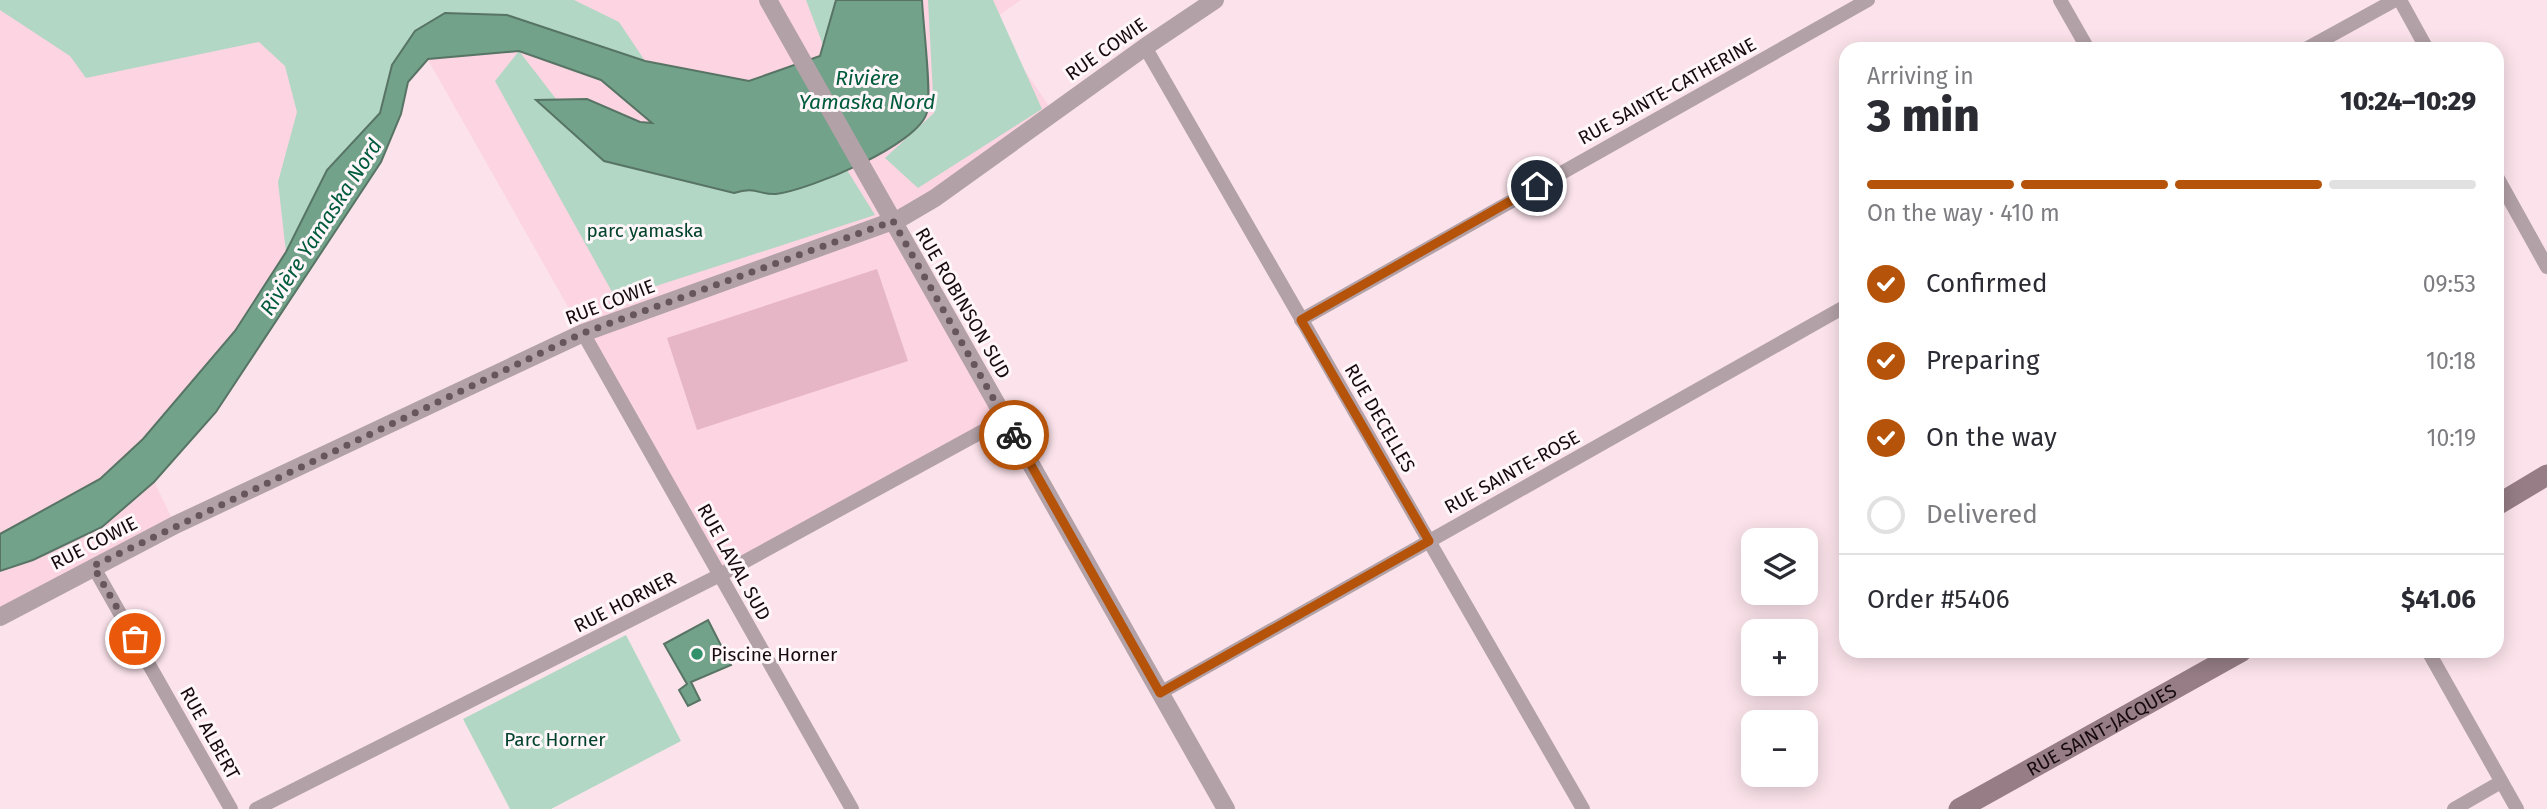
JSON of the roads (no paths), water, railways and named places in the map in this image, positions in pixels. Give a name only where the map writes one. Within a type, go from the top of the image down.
[{"type":"main road","points":[[2504,501],[2547,475]]},
{"type":"main road","name":"RUE SAINT-JACQUES","points":[[1959,809],[2229,658]]},
{"type":"street","name":"RUE ROBINSON SUD","points":[[768,0],[1226,809]]},
{"type":"street","name":"RUE COWIE","points":[[0,617],[93,566],[583,333],[893,221],[934,198],[1215,0]]},
{"type":"street","name":"RUE SAINTE-CATHERINE","points":[[1301,320],[1868,0]]},
{"type":"street","points":[[2060,0],[2084,42]]},
{"type":"street","points":[[2319,42],[2397,0],[2423,42]]},
{"type":"street","name":"RUE DECELLES","points":[[1145,47],[1583,809]]},
{"type":"street","points":[[2504,190],[2547,267]]},
{"type":"street","name":"RUE SAINTE-ROSE","points":[[1160,693],[1839,310]]},
{"type":"street","name":"RUE LAVAL SUD","points":[[583,333],[720,575],[846,807]]},
{"type":"street","name":"RUE HORNER","points":[[256,809],[720,575],[1005,419]]},
{"type":"street","name":"RUE ALBERT","points":[[93,566],[231,809]]},
{"type":"street","points":[[2432,658],[2517,809]]},
{"type":"street","points":[[2454,809],[2501,782]]},
{"type":"water","name":"Rivière Yamaska Nord","points":[[836,0],[922,0],[928,75],[927,112],[920,125],[905,138],[861,164],[812,184],[776,194],[747,190],[734,193],[604,161],[536,100],[587,99],[640,122],[652,123],[601,80],[519,51],[428,59],[408,82],[401,114],[381,162],[216,412],[154,482],[102,527],[33,560],[0,571],[0,534],[100,479],[143,439],[235,331],[286,252],[327,170],[380,113],[392,65],[415,31],[445,13],[507,15],[645,61],[749,81],[820,56]]},
{"type":"water","name":"Piscine Horner","points":[[708,620],[731,665],[691,682],[700,700],[688,706],[679,690],[687,684],[664,644]]},
{"type":"place","name":"Piscine Horner","points":[[697,654]]},
{"type":"park label","name":"parc yamaska","points":[[645,230]]},
{"type":"park label","name":"Parc Horner","points":[[555,739]]}]
